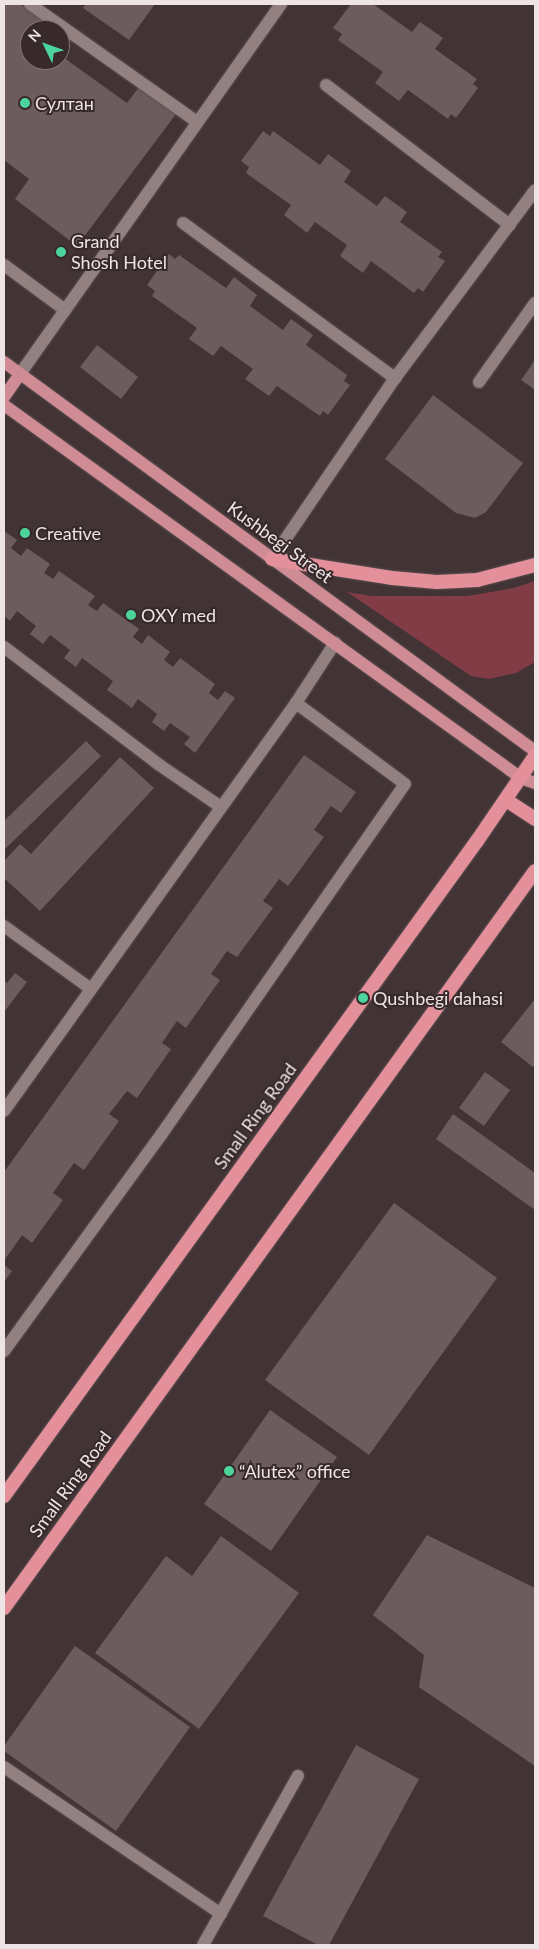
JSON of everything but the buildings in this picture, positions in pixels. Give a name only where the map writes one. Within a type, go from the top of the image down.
[{"type":"highway","points":[[272,559],[392,578],[437,582],[477,580],[535,566]]},
{"type":"highway","name":"Small Ring Road","points":[[4,1496],[506,800],[535,756]]},
{"type":"highway","points":[[506,800],[535,820]]},
{"type":"highway","name":"Small Ring Road","points":[[4,1608],[535,871]]},
{"type":"main road","name":"Kushbegi Street","points":[[4,362],[535,751]]},
{"type":"main road","points":[[4,397],[20,374]]},
{"type":"main road","points":[[4,405],[521,778],[535,783]]},
{"type":"street","points":[[30,4],[197,122]]},
{"type":"street","points":[[20,374],[280,4]]},
{"type":"street","points":[[326,86],[510,225]]},
{"type":"street","points":[[272,559],[395,378],[535,190]]},
{"type":"street","points":[[183,224],[395,378]]},
{"type":"street","points":[[4,265],[65,310]]},
{"type":"street","points":[[479,382],[535,303]]},
{"type":"street","points":[[4,1111],[296,702],[335,643]]},
{"type":"street","points":[[4,647],[158,764],[221,807]]},
{"type":"street","points":[[4,1351],[160,1135],[405,784],[296,702]]},
{"type":"street","points":[[4,926],[91,989]]},
{"type":"street","points":[[4,1768],[221,1914]]},
{"type":"street","points":[[203,1945],[298,1776]]},
{"type":"shaded area","points":[[535,581],[535,662],[516,673],[489,679],[471,676],[347,592],[372,596],[467,596],[514,588]]},
{"type":"place","name":"Султан","points":[[25,103]]},
{"type":"place","name":"Grand Shosh Hotel","points":[[61,252]]},
{"type":"place","name":"Creative","points":[[25,533]]},
{"type":"place","name":"OXY med","points":[[131,615]]},
{"type":"place","name":"Qushbegi dahasi","points":[[363,998]]},
{"type":"place","name":"“Alutex” office","points":[[229,1471]]}]
